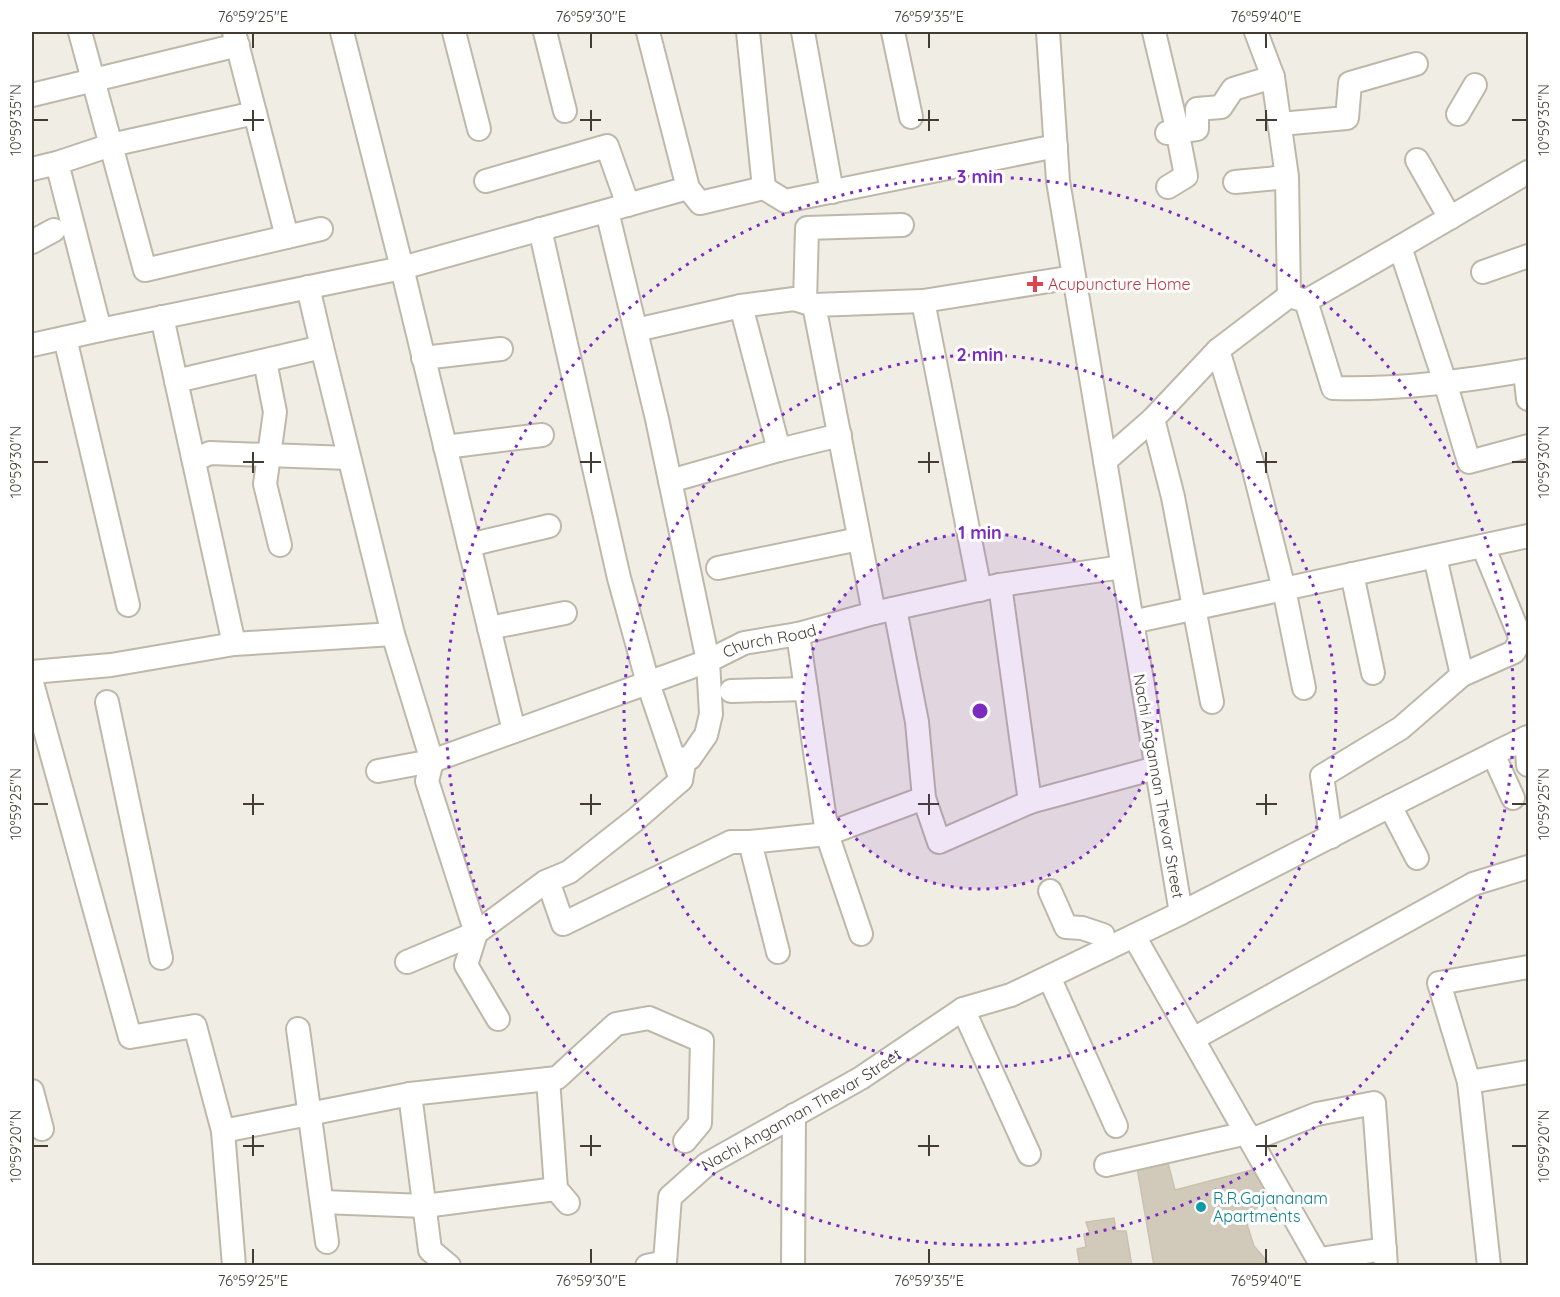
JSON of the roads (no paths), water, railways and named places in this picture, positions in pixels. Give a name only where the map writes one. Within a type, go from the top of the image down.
[{"type":"street","points":[[80,32],[145,270],[321,229]]},
{"type":"street","points":[[342,32],[402,268],[514,731]]},
{"type":"street","points":[[454,32],[479,129]]},
{"type":"street","points":[[545,32],[565,111]]},
{"type":"street","points":[[648,32],[688,188],[700,203],[765,188],[785,201],[1056,146]]},
{"type":"street","points":[[748,32],[765,188]]},
{"type":"street","points":[[803,32],[832,192]]},
{"type":"street","points":[[893,32],[911,117]]},
{"type":"street","name":"Nachi Angannan Thevar Street","points":[[647,1266],[665,1262],[670,1197],[707,1164],[861,1078],[963,1010],[1011,995],[1181,913],[1058,181],[1048,32]]},
{"type":"street","points":[[1154,32],[1173,133],[1186,176],[1168,187]]},
{"type":"street","points":[[1256,32],[1273,76],[1287,177],[1298,299],[1333,388],[1370,389],[1489,378],[1527,370],[1528,399]]},
{"type":"street","points":[[32,95],[236,38],[287,237]]},
{"type":"street","points":[[1280,123],[1347,118],[1350,83],[1416,64]]},
{"type":"street","points":[[1173,133],[1197,129],[1197,109],[1221,107],[1233,89],[1273,76]]},
{"type":"street","points":[[1458,114],[1475,85]]},
{"type":"street","points":[[32,169],[111,145],[255,113]]},
{"type":"street","points":[[407,962],[476,933],[548,882],[569,872],[635,820],[681,780],[685,758],[690,758],[706,735],[711,714],[708,661],[636,330],[607,146],[486,181]]},
{"type":"street","points":[[1417,160],[1450,218]]},
{"type":"street","points":[[57,163],[100,330]]},
{"type":"street","points":[[1105,461],[1153,419],[1218,350],[1298,299],[1400,247],[1528,172]]},
{"type":"street","points":[[1235,182],[1287,177]]},
{"type":"street","points":[[32,345],[402,268],[688,188]]},
{"type":"street","points":[[902,225],[807,228],[809,304],[840,435],[859,539],[884,611],[917,722],[924,798],[939,842],[1030,802],[1156,768]]},
{"type":"street","points":[[540,229],[619,578],[648,683],[681,780]]},
{"type":"street","points":[[32,242],[54,230]]},
{"type":"street","points":[[1400,247],[1469,462],[1528,446]]},
{"type":"street","points":[[1482,272],[1528,256]]},
{"type":"street","points":[[636,330],[741,306],[794,300],[809,304],[923,301],[1074,277]]},
{"type":"street","points":[[308,287],[393,634],[432,761],[428,781],[476,933],[466,965],[498,1018]]},
{"type":"street","points":[[923,301],[990,587],[1030,802]]},
{"type":"street","points":[[741,306],[779,450]]},
{"type":"street","points":[[162,317],[234,644]]},
{"type":"street","points":[[65,338],[128,605]]},
{"type":"street","points":[[176,381],[322,347]]},
{"type":"street","points":[[423,358],[501,349]]},
{"type":"street","points":[[1218,350],[1252,462],[1284,589],[1304,688]]},
{"type":"street","points":[[265,360],[275,412],[265,484],[280,545]]},
{"type":"street","points":[[1153,419],[1173,497],[1212,702]]},
{"type":"street","points":[[445,447],[542,435]]},
{"type":"street","points":[[670,481],[840,435]]},
{"type":"street","points":[[194,460],[210,453],[350,458]]},
{"type":"street","points":[[469,545],[549,526]]},
{"type":"street","points":[[1132,622],[1528,536]]},
{"type":"street","points":[[718,568],[859,539]]},
{"type":"street","points":[[1331,837],[1322,776],[1401,728],[1462,675],[1514,652],[1521,639],[1483,546]]},
{"type":"street","points":[[1435,557],[1462,675]]},
{"type":"street","name":"Church Road","points":[[378,771],[432,761],[708,661],[744,643],[798,634],[884,611],[990,587],[1122,567]]},
{"type":"street","points":[[1352,574],[1373,673]]},
{"type":"street","points":[[489,628],[565,614]]},
{"type":"street","points":[[32,672],[111,665],[234,644],[393,634]]},
{"type":"street","points":[[798,634],[827,834],[861,934]]},
{"type":"street","points":[[32,683],[130,1037],[195,1026],[223,1131],[234,1266]]},
{"type":"street","points":[[731,691],[806,689]]},
{"type":"street","points":[[107,702],[161,958]]},
{"type":"street","points":[[1181,913],[1527,737],[1528,765]]},
{"type":"street","points":[[1493,754],[1513,798]]},
{"type":"street","points":[[548,882],[563,924],[731,842],[827,834],[924,798]]},
{"type":"street","points":[[1390,806],[1417,858]]},
{"type":"street","points":[[750,842],[778,952]]},
{"type":"street","points":[[1193,1039],[1473,884],[1528,867]]},
{"type":"street","points":[[1050,891],[1066,927],[1082,928],[1103,935],[1106,949]]},
{"type":"street","points":[[1106,1164],[1249,1136],[1317,1114],[1374,1103],[1385,1257],[1321,1263],[1249,1136],[1134,936]]},
{"type":"street","points":[[1489,1266],[1469,1082],[1440,983],[1528,967]]},
{"type":"street","points":[[1049,977],[1116,1126]]},
{"type":"street","points":[[963,1010],[1029,1154]]},
{"type":"street","name":"Nachi Angannan Thevar Street","points":[[223,1131],[410,1094],[557,1078],[616,1024],[649,1018],[702,1041],[700,1123],[686,1141]]},
{"type":"street","points":[[298,1029],[327,1242]]},
{"type":"street","points":[[1469,1082],[1528,1072]]},
{"type":"street","points":[[322,1202],[424,1206],[562,1196],[548,1079]]},
{"type":"street","points":[[32,1091],[42,1129]]},
{"type":"street","points":[[410,1094],[430,1250],[448,1266]]},
{"type":"street","points":[[793,1266],[794,1115]]},
{"type":"place","name":"Acupuncture Home","points":[[1035,284]]},
{"type":"place","name":"R.R.Gajananam Apartments","points":[[1201,1207]]}]
